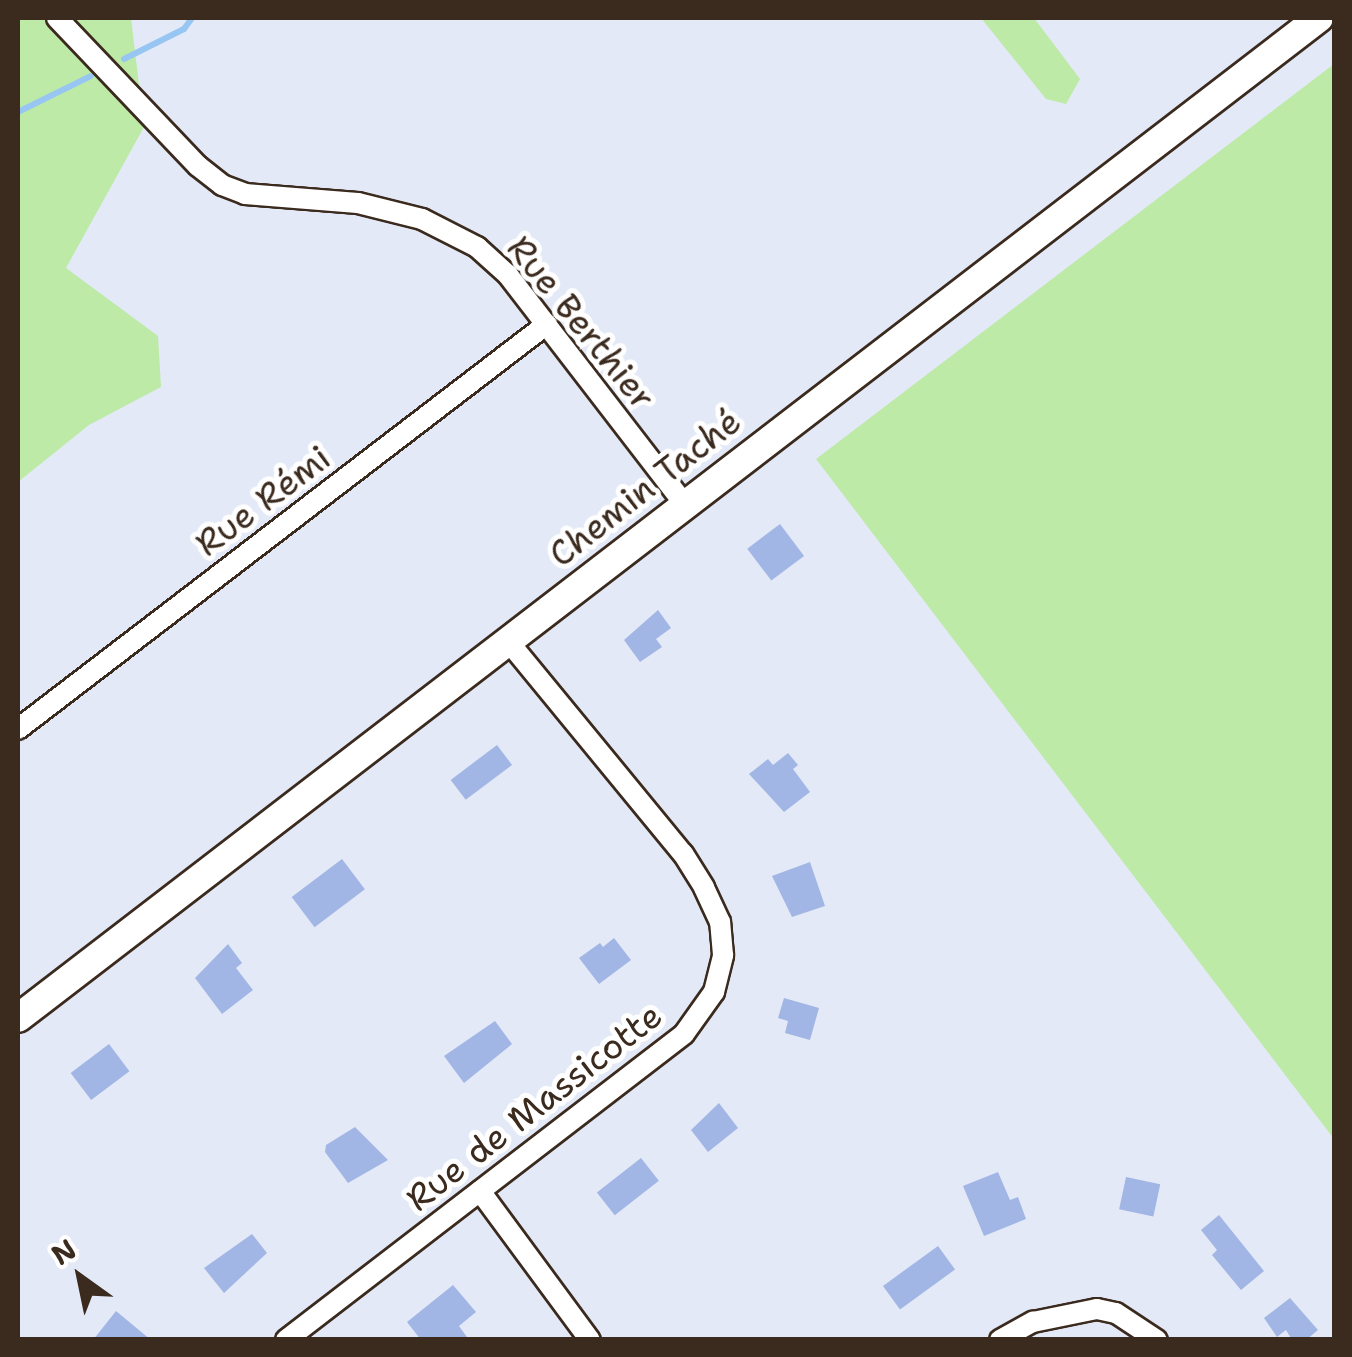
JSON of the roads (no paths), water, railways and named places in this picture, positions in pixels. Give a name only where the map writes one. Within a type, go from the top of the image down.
[{"type":"street","name":"Rue Berthier","points":[[57,18],[198,166],[222,185],[245,194],[358,203],[455,232],[508,275],[684,504]]},
{"type":"street","name":"Chemin Taché","points":[[20,1013],[1319,18]]},
{"type":"street","name":"Rue Rémi","points":[[18,728],[547,324]]},
{"type":"street","name":"Rue de Massicotte","points":[[286,1340],[684,1034],[714,992],[723,955],[720,922],[683,854],[509,642]]},
{"type":"street","points":[[480,1191],[590,1340]]},
{"type":"street","points":[[1000,1340],[1033,1322],[1096,1309],[1116,1313],[1156,1340]]},
{"type":"waterway","points":[[124,59],[184,29],[192,18]]},
{"type":"waterway","points":[[18,112],[91,76]]}]
